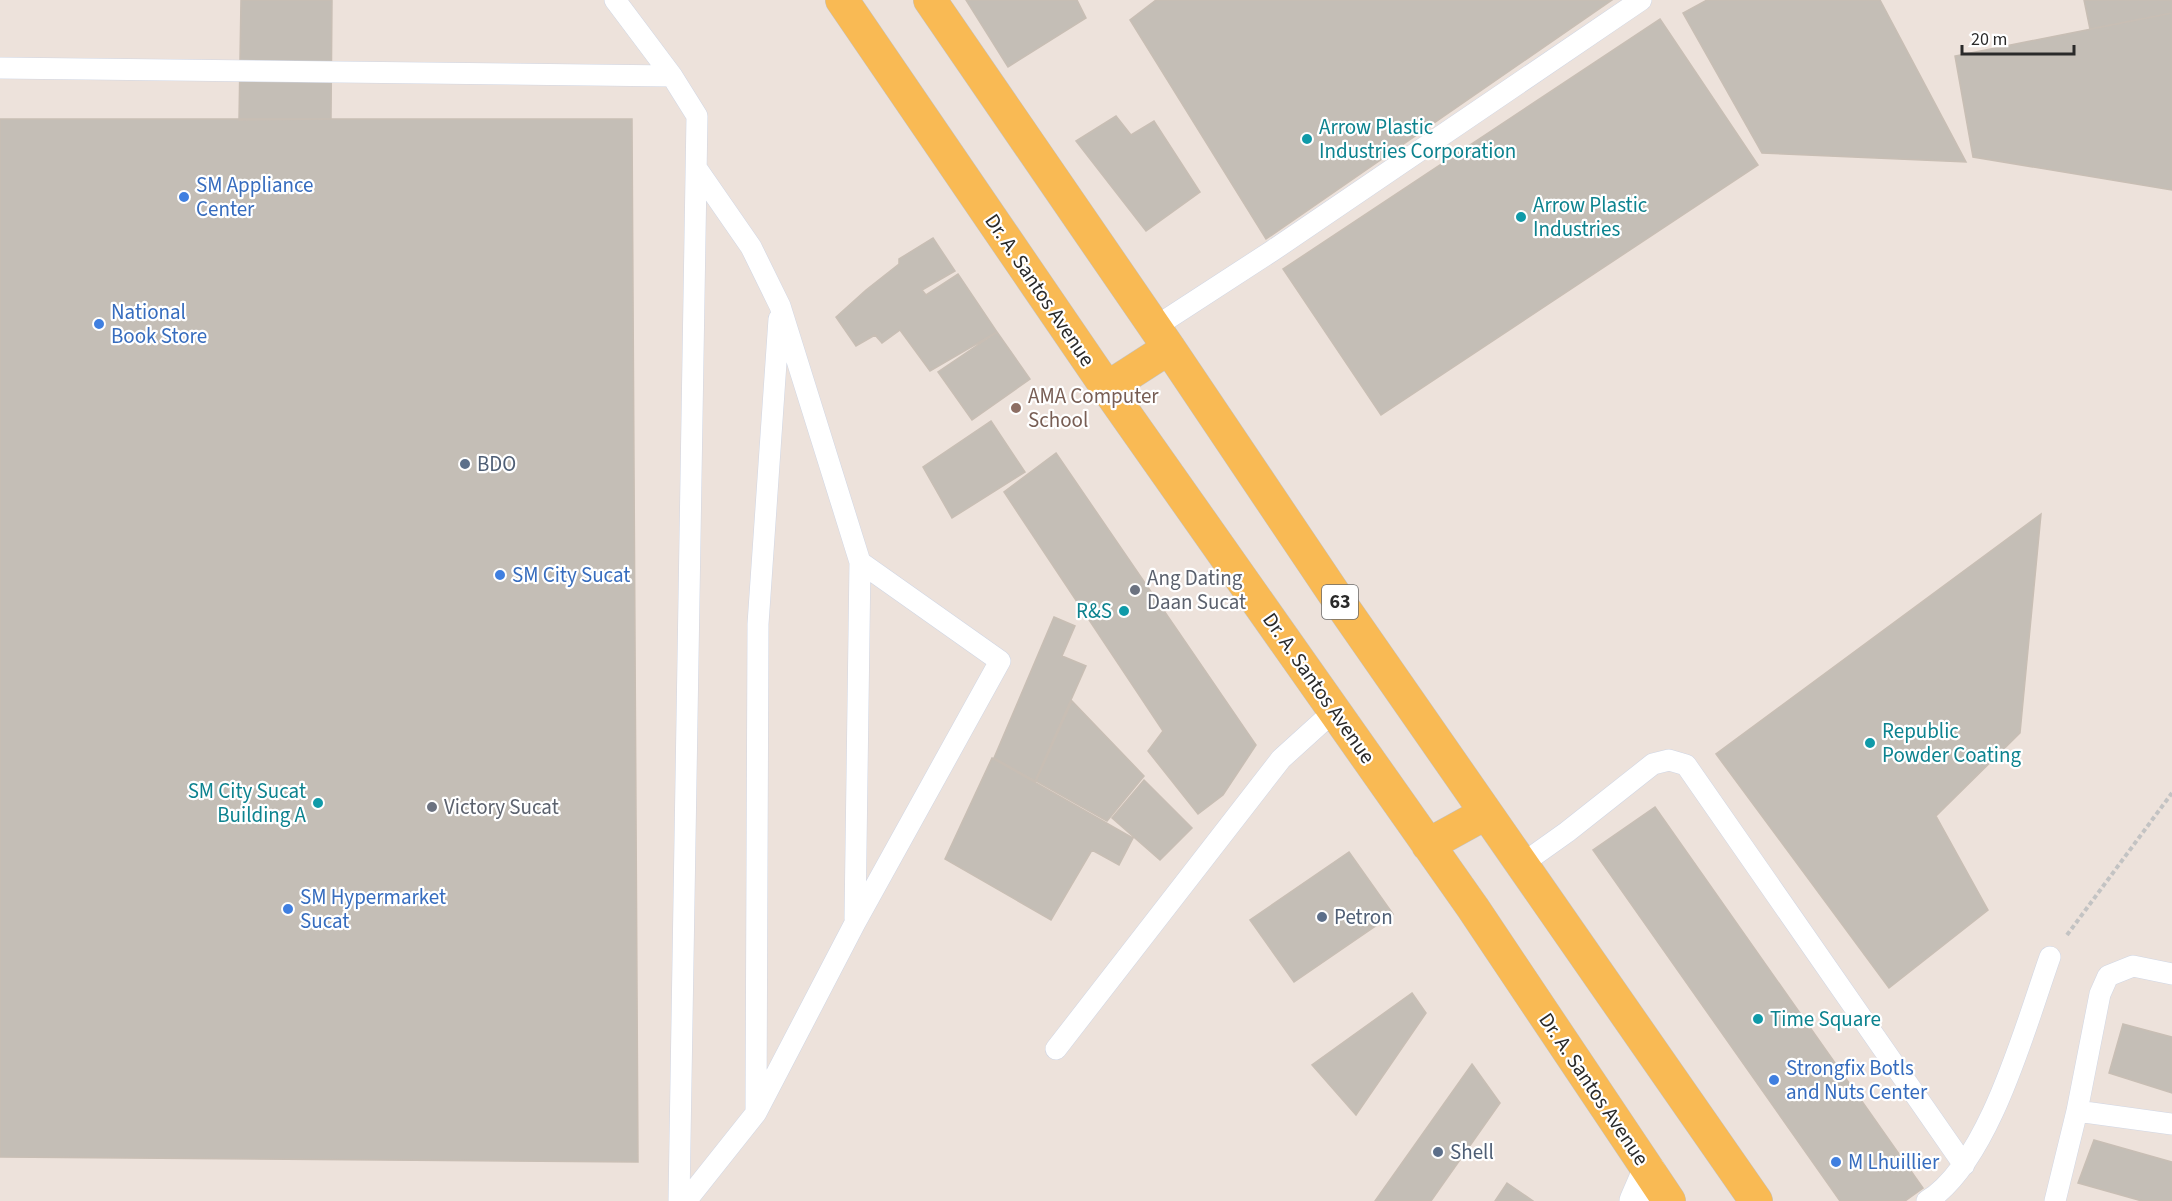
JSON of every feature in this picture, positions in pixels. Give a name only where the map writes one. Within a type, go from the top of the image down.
[{"type":"main road","name":"Dr. A. Santos Avenue","points":[[842,0],[1107,388],[1473,908],[1669,1201]]},
{"type":"main road","name":"63","points":[[930,0],[1485,813],[1756,1201]]},
{"type":"main road","points":[[1107,388],[1162,338]]},
{"type":"main road","points":[[1428,845],[1485,813]]},
{"type":"street","points":[[1636,1201],[1649,1171]]},
{"type":"lane","points":[[615,0],[672,76],[697,116],[678,1201]]},
{"type":"lane","points":[[1162,338],[1272,251],[1641,0]]},
{"type":"lane","points":[[0,68],[672,76]]},
{"type":"lane","points":[[697,169],[751,247],[780,306],[860,562],[855,923]]},
{"type":"lane","points":[[756,1113],[758,624],[780,306]]},
{"type":"lane","points":[[686,1201],[756,1113],[855,923],[1000,661],[860,562]]},
{"type":"lane","points":[[1056,1049],[1281,759],[1334,711]]},
{"type":"lane","points":[[1521,864],[1567,832],[1653,764],[1669,760],[1686,765],[1964,1165]]},
{"type":"lane","points":[[1927,1201],[1935,1196],[1964,1165],[1996,1106],[2050,957]]},
{"type":"lane","points":[[2055,1201],[2077,1112],[2100,994],[2108,976],[2133,966],[2172,974]]},
{"type":"lane","points":[[2077,1112],[2172,1124]]},
{"type":"path","points":[[2050,957],[2172,793]]},
{"type":"building","points":[[241,0],[332,0],[331,119],[239,120]]},
{"type":"building","points":[[966,0],[1077,0],[1086,18],[1008,67]]},
{"type":"building","name":"Arrow Plastic Industries Corporation","points":[[1156,0],[1612,0],[1266,239],[1130,20]]},
{"type":"building","points":[[1707,0],[1880,0],[1966,162],[1762,153],[1683,13]]},
{"type":"building","points":[[2084,0],[2172,0],[2172,13],[2090,29]]},
{"type":"building","points":[[2172,13],[2172,190],[1973,157],[1955,56]]},
{"type":"building","name":"Arrow Plastic Industries","points":[[1660,19],[1758,165],[1381,415],[1283,269]]},
{"type":"building","points":[[1116,116],[1131,135],[1154,121],[1200,192],[1146,231],[1076,141]]},
{"type":"building","name":"SM City Sucat","points":[[0,119],[632,119],[638,1162],[0,1157]]},
{"type":"building","points":[[933,238],[955,271],[922,290],[926,295],[958,274],[997,332],[930,371],[900,330],[882,343],[875,335],[856,346],[836,317],[899,264],[899,259]]},
{"type":"building","points":[[997,332],[1030,379],[972,420],[938,372]]},
{"type":"building","points":[[991,421],[1025,472],[952,518],[923,467]]},
{"type":"building","name":"R&S","points":[[1056,453],[1256,745],[1223,795],[1198,814],[1148,751],[1163,731],[1004,492]]},
{"type":"building","name":"Republic Powder Coating","points":[[2041,514],[2020,733],[1936,816],[1988,910],[1889,988],[1716,754]]},
{"type":"building","points":[[1054,617],[1075,626],[1062,656],[1086,666],[1035,781],[994,758]]},
{"type":"building","points":[[1072,701],[1144,776],[1107,821],[1036,781]]},
{"type":"building","points":[[992,758],[1133,838],[1119,865],[1092,850],[1051,920],[945,859]]},
{"type":"building","points":[[1144,780],[1192,828],[1160,860],[1112,818]]},
{"type":"building","name":"Time Square","points":[[1655,807],[1923,1188],[1905,1201],[1840,1201],[1593,850]]},
{"type":"building","name":"Petron","points":[[1349,852],[1393,914],[1294,982],[1250,920]]},
{"type":"building","points":[[1412,993],[1426,1013],[1356,1115],[1312,1065]]},
{"type":"building","points":[[2123,1024],[2172,1037],[2172,1093],[2109,1073]]},
{"type":"building","name":"Shell","points":[[1472,1064],[1500,1103],[1431,1201],[1375,1201]]},
{"type":"building","points":[[2094,1140],[2172,1162],[2172,1201],[2142,1201],[2078,1183]]},
{"type":"building","points":[[1507,1183],[1533,1201],[1495,1201]]},
{"type":"place","name":"Arrow Plastic Industries Corporation","points":[[1307,139]]},
{"type":"place","name":"SM Appliance Center","points":[[184,197]]},
{"type":"place","name":"Arrow Plastic Industries","points":[[1521,217]]},
{"type":"place","name":"National Book Store","points":[[99,324]]},
{"type":"place","name":"AMA Computer School","points":[[1016,408]]},
{"type":"place","name":"BDO","points":[[465,464]]},
{"type":"place","name":"SM City Sucat","points":[[500,575]]},
{"type":"place","name":"Ang Dating Daan Sucat","points":[[1135,590]]},
{"type":"place","name":"R&S","points":[[1124,611]]},
{"type":"place","name":"Republic Powder Coating","points":[[1870,743]]},
{"type":"place","name":"SM City Sucat Building A","points":[[318,803]]},
{"type":"place","name":"Victory Sucat","points":[[432,807]]},
{"type":"place","name":"SM Hypermarket Sucat","points":[[288,909]]},
{"type":"place","name":"Petron","points":[[1322,917]]},
{"type":"place","name":"Time Square","points":[[1758,1019]]},
{"type":"place","name":"Strongfix Botls and Nuts Center","points":[[1774,1080]]},
{"type":"place","name":"Shell","points":[[1438,1152]]},
{"type":"place","name":"M Lhuillier","points":[[1836,1162]]}]
